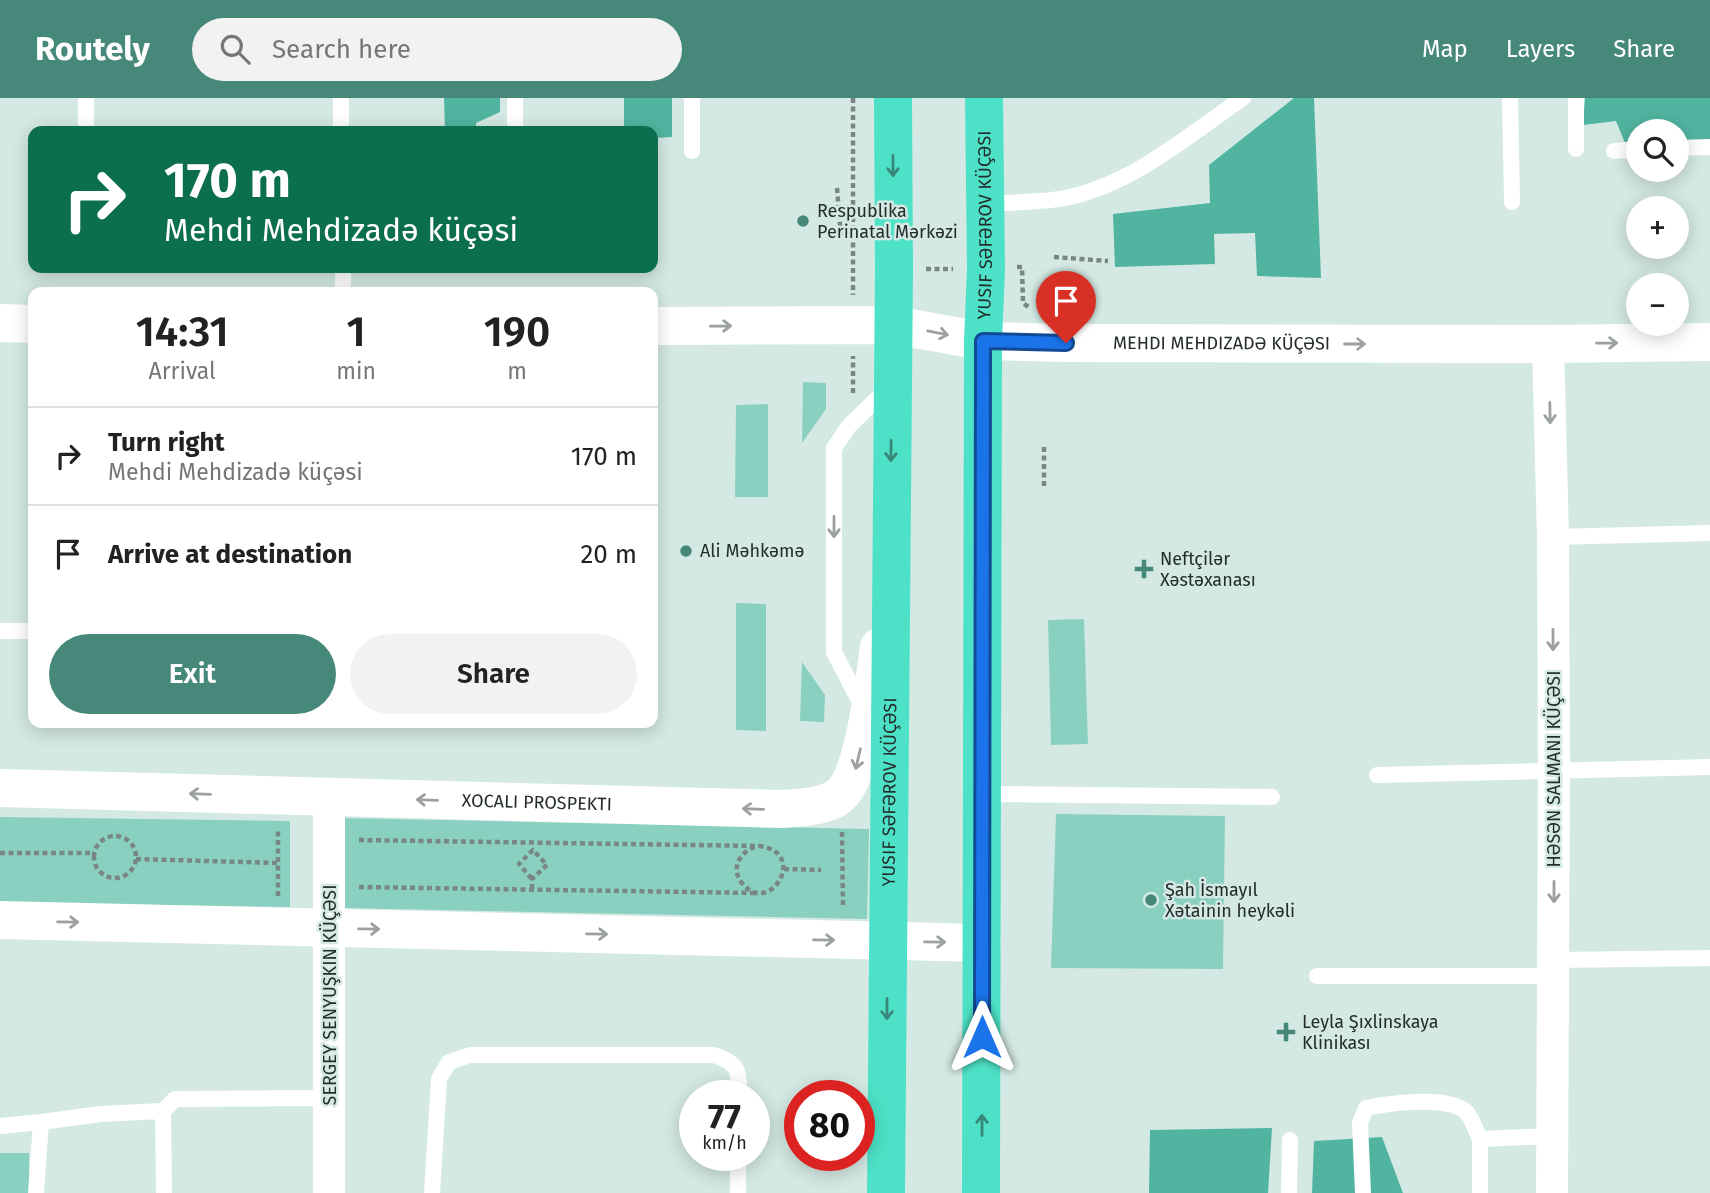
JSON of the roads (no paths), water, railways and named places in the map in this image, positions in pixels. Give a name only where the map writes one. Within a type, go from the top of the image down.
[{"type":"highway","name":"YUSIF SƏFƏROV KÜÇƏSI","points":[[886,1193],[893,98]]},
{"type":"highway","name":"YUSIF SƏFƏROV KÜÇƏSI","points":[[981,1193],[983,341],[1004,268],[984,204],[984,98]]},
{"type":"main road","points":[[0,323],[28,324]]},
{"type":"main road","name":"MEHDI MEHDIZADƏ KÜÇƏSI","points":[[658,326],[892,324],[983,341],[1548,344],[1710,342]]},
{"type":"main road","points":[[0,788],[803,808],[836,798],[848,788],[856,771],[868,718],[890,571]]},
{"type":"main road","points":[[0,920],[982,943]]},
{"type":"street","name":"HƏSƏN SALMANI KÜÇƏSI","points":[[1548,344],[1553,537],[1552,1193]]},
{"type":"street","name":"SERGEY SENYUŞKIN KÜÇƏSI","points":[[329,797],[329,1193]]},
{"type":"lane","points":[[86,98],[86,126]]},
{"type":"lane","points":[[341,98],[341,126]]},
{"type":"lane","points":[[515,98],[515,126]]},
{"type":"lane","points":[[692,98],[692,151]]},
{"type":"lane","points":[[984,204],[1069,197],[1108,185],[1145,166],[1243,98]]},
{"type":"lane","points":[[1510,98],[1512,202]]},
{"type":"lane","points":[[1576,98],[1576,149]]},
{"type":"lane","points":[[1689,148],[1710,147]]},
{"type":"lane","points":[[1614,150],[1626,150]]},
{"type":"lane","points":[[868,718],[834,652],[834,448],[849,426],[892,383]]},
{"type":"lane","points":[[1553,537],[1710,533]]},
{"type":"lane","points":[[0,631],[28,631]]},
{"type":"lane","points":[[1377,775],[1710,767]]},
{"type":"lane","points":[[982,794],[1272,797]]},
{"type":"lane","points":[[1317,976],[1554,968],[1710,958]]},
{"type":"lane","points":[[432,1193],[439,1079],[449,1062],[470,1055],[714,1055],[731,1061],[739,1074],[739,1080]]},
{"type":"lane","points":[[0,1126],[101,1114],[163,1111],[175,1099],[330,1098]]},
{"type":"lane","points":[[1363,1193],[1360,1123],[1366,1108],[1380,1105],[1450,1104],[1466,1111],[1480,1139],[1480,1193]]},
{"type":"lane","points":[[163,1111],[163,1193]]},
{"type":"lane","points":[[36,1193],[41,1122]]},
{"type":"lane","points":[[1480,1139],[1552,1136]]},
{"type":"lane","points":[[1289,1193],[1290,1140]]},
{"type":"lane","points":[[738,1171],[738,1193]]},
{"type":"place","name":"Respublika Perinatal Mərkəzi","points":[[803,221]]},
{"type":"place","name":"Ali Məhkəmə","points":[[686,551]]},
{"type":"place","name":"Neftçilər Xəstəxanası","points":[[1144,569]]},
{"type":"place","name":"Şah İsmayıl Xətainin heykəli","points":[[1151,900]]},
{"type":"place","name":"Leyla Şıxlinskaya Klinikası","points":[[1286,1032]]}]
